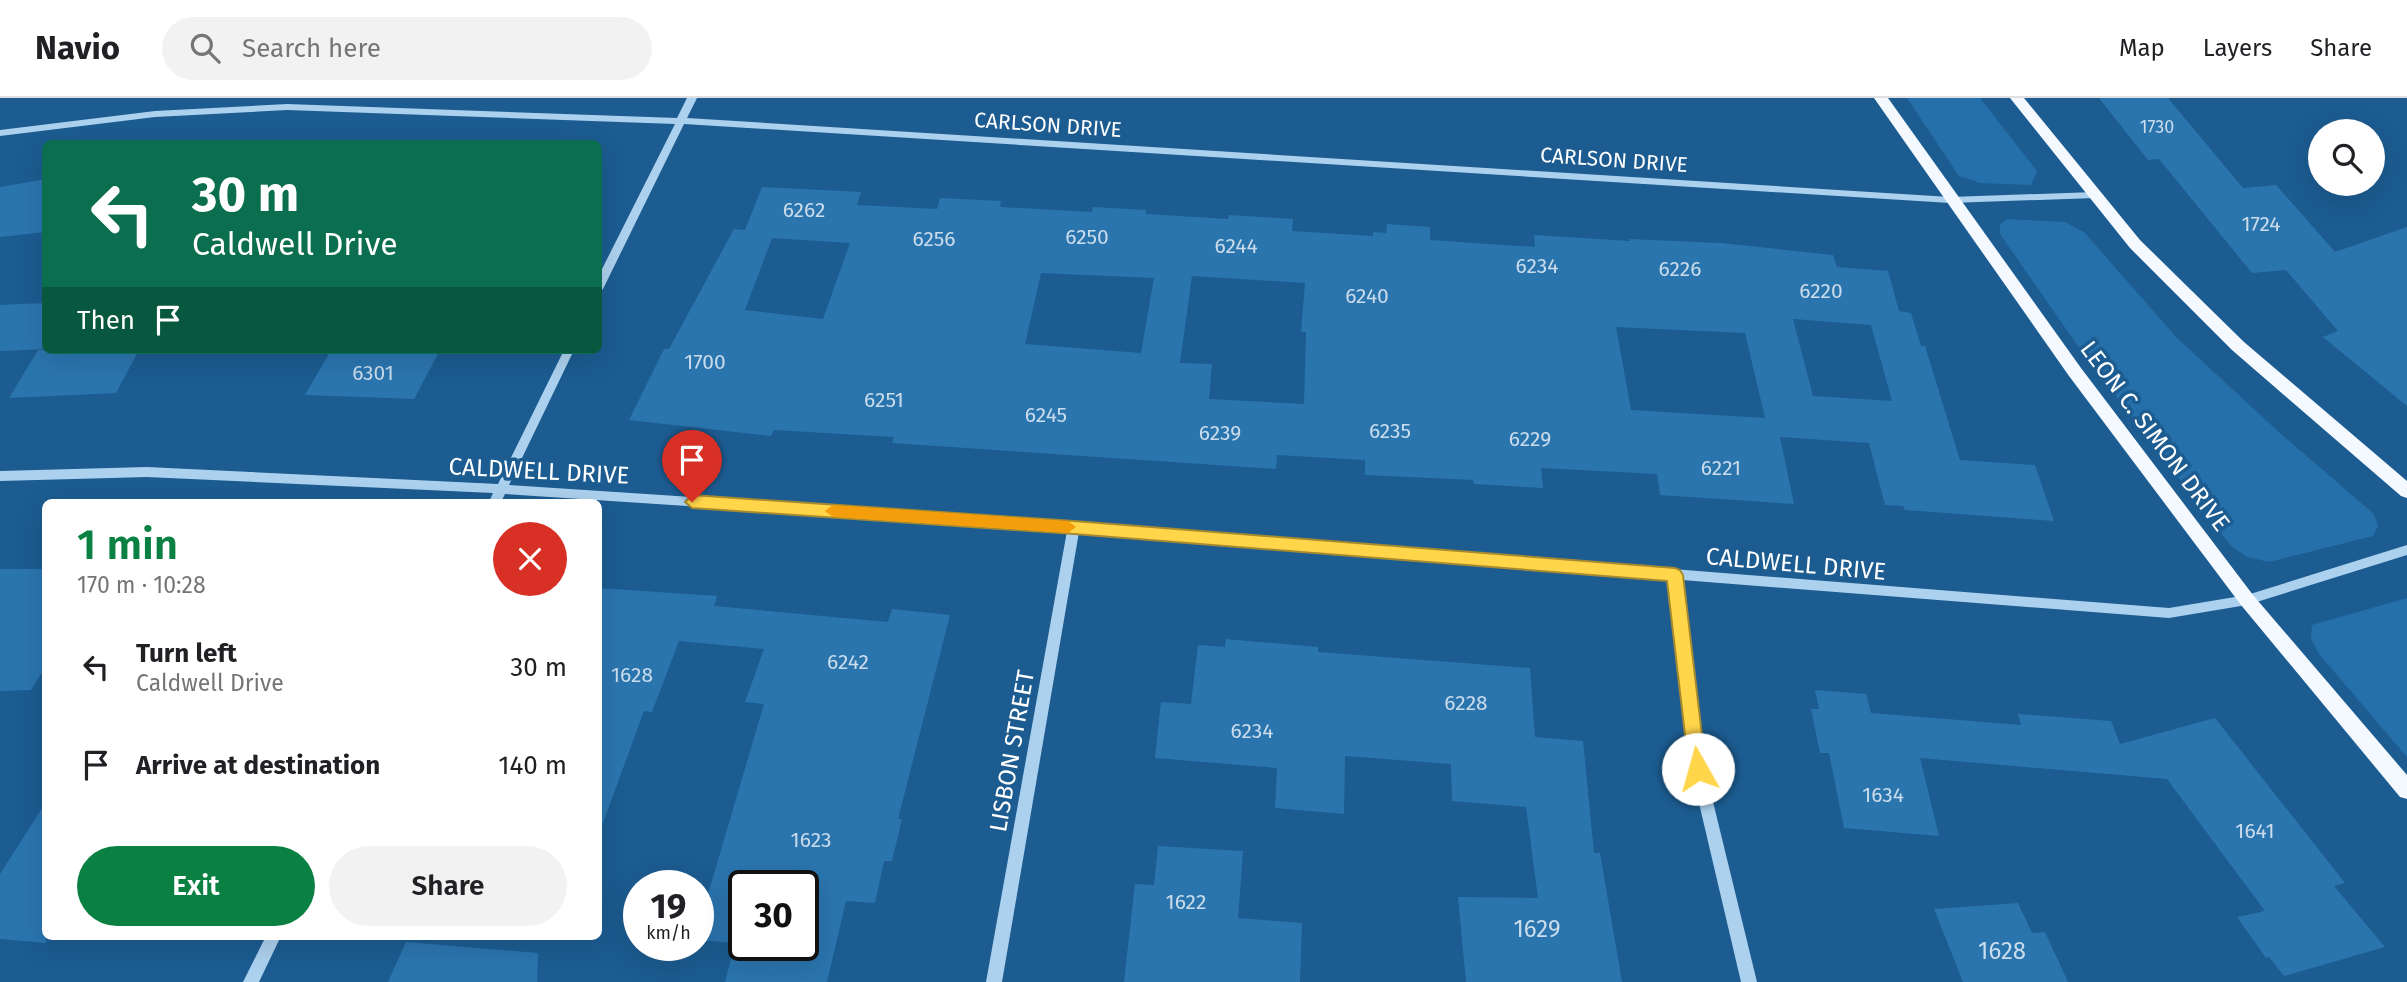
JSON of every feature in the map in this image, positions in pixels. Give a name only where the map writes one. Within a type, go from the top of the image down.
[{"type":"main road","name":"LEON C. SIMON DRIVE","points":[[1881,98],[2075,372],[2247,600],[2407,790]]},
{"type":"main road","points":[[2017,98],[2135,244],[2238,346],[2407,491]]},
{"type":"street","points":[[602,281],[692,98]]},
{"type":"street","name":"CARLSON DRIVE","points":[[0,133],[155,114],[287,107],[680,121],[1951,200],[2095,195]]},
{"type":"street","points":[[497,499],[567,354]]},
{"type":"street","name":"CALDWELL DRIVE","points":[[0,476],[147,472],[502,489],[1074,527],[2168,613],[2247,600],[2407,550]]},
{"type":"street","name":"LISBON STREET","points":[[994,982],[1074,527]]},
{"type":"street","points":[[1675,575],[1698,769],[1749,982]]},
{"type":"street","points":[[251,982],[272,940]]},
{"type":"shaded area","points":[[1907,98],[1980,98],[2037,171],[2031,185],[1980,183],[1959,176]]},
{"type":"shaded area","points":[[2007,219],[2065,222],[2084,232],[2177,338],[2281,434],[2374,514],[2378,526],[2373,536],[2269,562],[2247,557],[2230,545],[2075,342],[2000,234],[2000,225]]},
{"type":"shaded area","points":[[2407,598],[2407,757],[2319,654],[2311,639],[2312,625]]},
{"type":"building","points":[[2099,98],[2168,98],[2243,188],[2276,185],[2335,252],[2407,227],[2407,406],[2323,337],[2338,331],[2286,270],[2252,273],[2159,159],[2148,160]]},
{"type":"building","points":[[42,180],[42,232],[0,237],[0,187]]},
{"type":"building","points":[[762,187],[861,192],[857,205],[937,209],[940,198],[1001,201],[1000,207],[1092,212],[1093,207],[1146,210],[1146,214],[1228,219],[1229,215],[1293,219],[1292,231],[1373,236],[1373,232],[1386,233],[1387,224],[1430,227],[1430,240],[1535,247],[1534,235],[1720,243],[1833,255],[1837,267],[1888,271],[1899,311],[1911,313],[1921,346],[1925,346],[1960,460],[2035,465],[2054,521],[1905,510],[1903,506],[1885,505],[1869,443],[1780,437],[1794,504],[1660,495],[1657,474],[1541,468],[1543,488],[1474,484],[1473,480],[1365,475],[1365,460],[1277,455],[1276,469],[892,443],[894,437],[774,430],[771,436],[629,420],[664,349],[669,349],[734,229],[745,230]],"holes":[[[772,238],[850,243],[823,319],[745,310]],[[1041,273],[1154,278],[1141,353],[1025,344]],[[1192,276],[1305,283],[1301,332],[1306,332],[1304,404],[1209,399],[1212,364],[1180,363]],[[1793,319],[1871,325],[1892,401],[1813,396]],[[1616,327],[1745,333],[1765,418],[1631,410]]]},
{"type":"building","points":[[42,303],[42,349],[0,351],[0,305]]},
{"type":"building","points":[[38,350],[42,350],[42,354],[137,354],[116,393],[9,398]]},
{"type":"building","points":[[329,354],[438,354],[414,399],[305,395]]},
{"type":"building","points":[[0,569],[42,569],[42,672],[31,690],[0,691]]},
{"type":"building","points":[[602,588],[717,596],[714,606],[888,622],[892,609],[950,615],[898,819],[902,819],[892,861],[884,861],[875,903],[846,901],[827,982],[725,982],[730,961],[819,961],[819,870],[728,870],[728,942],[714,941],[714,874],[764,704],[745,702],[764,649],[679,641],[652,712],[644,711],[602,823]]},
{"type":"building","points":[[1226,639],[1318,647],[1318,652],[1530,668],[1535,737],[1583,741],[1594,853],[1600,853],[1622,982],[1466,982],[1458,897],[1538,898],[1526,807],[1452,801],[1451,764],[1345,756],[1344,814],[1275,808],[1277,768],[1155,758],[1161,702],[1191,704],[1198,645],[1225,647]]},
{"type":"building","points":[[1815,690],[1866,694],[1871,713],[2021,725],[2018,714],[2111,721],[2120,744],[2215,718],[2345,883],[2334,886],[2385,947],[2284,976],[2269,957],[2266,958],[2237,917],[2265,911],[2167,779],[1920,758],[1939,836],[1844,828],[1829,753],[1820,753],[1811,709],[1819,709]]},
{"type":"building","points":[[42,808],[42,940],[46,940],[46,943],[0,939],[0,874]]},
{"type":"building","points":[[1158,846],[1243,851],[1238,918],[1302,923],[1300,982],[1124,982],[1135,884],[1154,885]]},
{"type":"building","points":[[2018,903],[2032,933],[2045,932],[2068,982],[1963,982],[1934,909]]},
{"type":"building","points":[[406,942],[538,953],[537,982],[388,982]]},
{"type":"slow traffic","points":[[833,511],[1068,527]]},
{"type":"route","points":[[692,502],[1074,527],[1675,575],[1698,769]]}]
